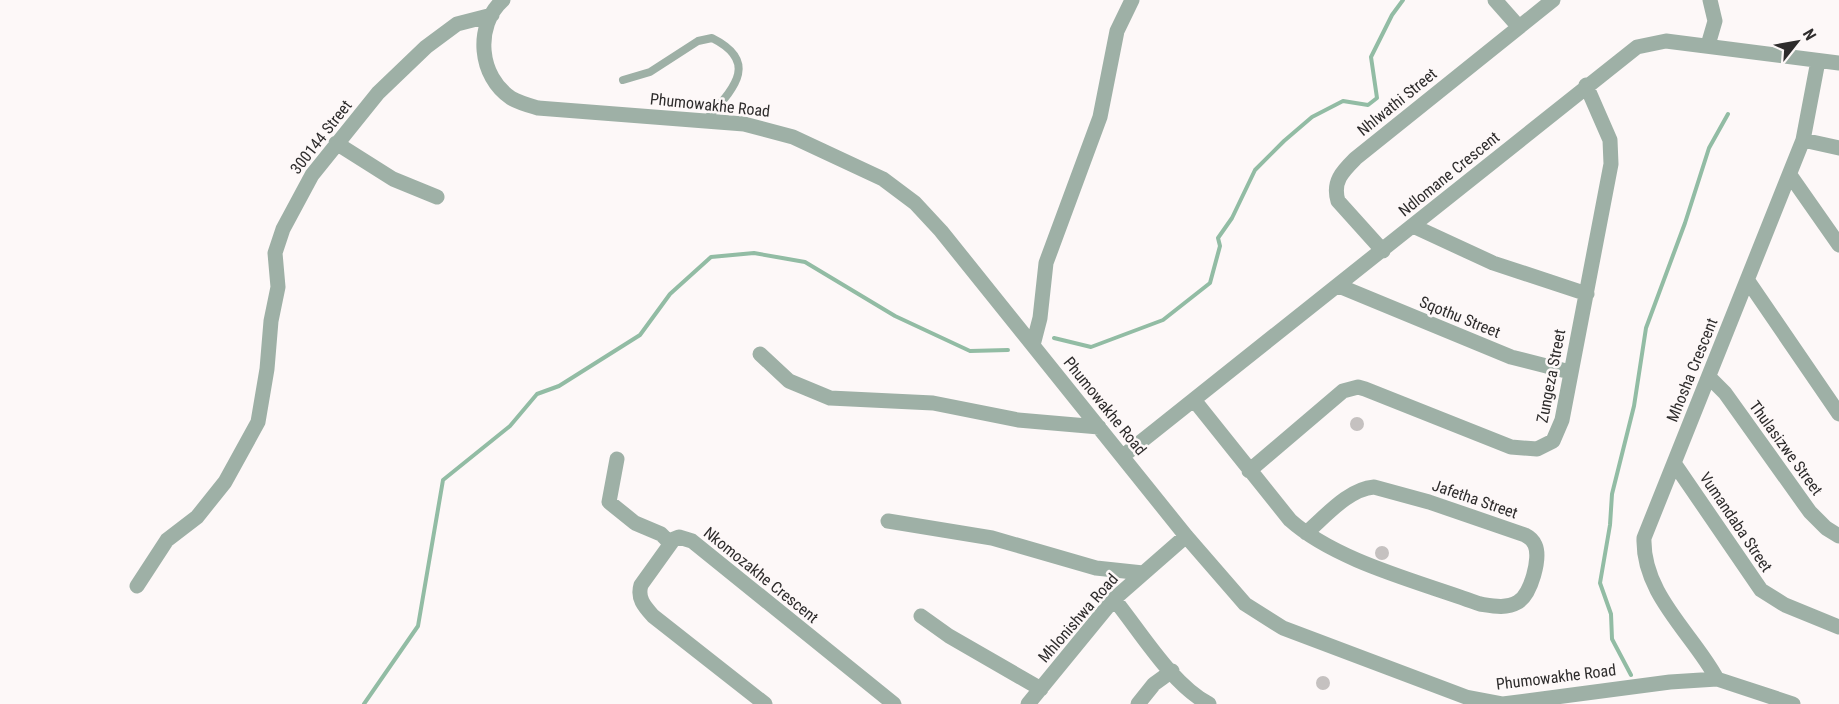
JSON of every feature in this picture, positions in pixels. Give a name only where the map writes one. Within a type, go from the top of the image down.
[{"type":"street","name":"Phumowakhe Road","points":[[503,0],[492,15],[483,40],[486,64],[497,85],[521,103],[538,108],[744,124],[793,137],[866,170],[898,188],[941,231],[1186,536],[1253,612],[1283,628],[1466,697],[1492,704],[1521,703],[1670,682],[1717,679],[1793,704]]},
{"type":"street","points":[[1033,345],[1040,318],[1046,263],[1094,135],[1117,31],[1132,0]]},
{"type":"street","points":[[1495,0],[1518,26]]},
{"type":"street","name":"Nhlwathi Street","points":[[1383,251],[1338,201],[1335,192],[1339,177],[1356,158],[1553,0]]},
{"type":"street","points":[[1708,45],[1715,21],[1710,0]]},
{"type":"street","name":"300144 Street","points":[[138,586],[167,540],[197,517],[225,482],[253,434],[261,413],[271,321],[278,287],[275,253],[305,186],[336,143],[378,93],[437,37],[457,24],[492,15]]},
{"type":"street","name":"Ndlomane Crescent","points":[[1123,456],[1383,251],[1626,54],[1648,43],[1665,41],[1839,63]]},
{"type":"street","name":"Mhosha Crescent","points":[[1717,679],[1646,568],[1644,538],[1803,140],[1818,61]]},
{"type":"street","name":"Zungeza Street","points":[[1249,471],[1343,391],[1351,388],[1365,389],[1511,447],[1537,449],[1553,441],[1558,435],[1609,182],[1611,151],[1605,127],[1586,85]]},
{"type":"street","points":[[1803,140],[1839,148]]},
{"type":"street","points":[[336,143],[393,179],[437,197]]},
{"type":"street","points":[[1790,175],[1839,245]]},
{"type":"street","points":[[1413,226],[1493,263],[1587,294]]},
{"type":"street","points":[[1748,281],[1839,414]]},
{"type":"street","name":"Sqothu Street","points":[[1339,286],[1511,357],[1570,372]]},
{"type":"street","points":[[760,354],[789,381],[830,398],[933,403],[1018,420],[1099,427]]},
{"type":"street","name":"Thulasizwe Street","points":[[1709,377],[1725,393],[1810,512],[1826,528],[1839,536]]},
{"type":"street","name":"Jafetha Street","points":[[1194,400],[1290,520],[1306,533],[1359,560],[1480,604],[1494,606],[1510,605],[1527,594],[1537,555],[1534,543],[1525,535],[1429,502],[1374,487],[1366,488],[1350,496],[1306,533]]},
{"type":"street","points":[[617,459],[609,502],[634,524],[661,534],[669,542],[641,585],[639,592],[641,600],[653,616],[765,704]]},
{"type":"street","name":"Vumandaba Street","points":[[1674,463],[1761,590],[1785,604],[1839,627]]},
{"type":"street","points":[[888,521],[992,538],[1096,568],[1143,573]]},
{"type":"street","name":"Mhlonishwa Road","points":[[1028,704],[1114,599],[1186,536]]},
{"type":"street","name":"Nkomozakhe Crescent","points":[[669,542],[680,537],[692,541],[894,704]]},
{"type":"street","points":[[1114,599],[1172,671],[1191,692],[1209,704]]},
{"type":"street","points":[[921,616],[949,636],[1041,689]]},
{"type":"street","points":[[1138,704],[1154,684],[1172,671]]},
{"type":"lane","points":[[623,80],[650,72],[705,38],[719,42],[738,62],[738,80],[705,121]]},
{"type":"building","points":[[1357,417],[1362,419],[1364,424],[1362,429],[1357,431],[1352,429],[1350,424],[1352,419]]},
{"type":"building","points":[[1382,546],[1387,548],[1389,553],[1387,558],[1382,560],[1377,558],[1375,553],[1377,548]]},
{"type":"building","points":[[1323,676],[1328,678],[1330,683],[1328,688],[1323,690],[1318,688],[1316,683],[1318,678]]},
{"type":"waterway","points":[[1054,338],[1091,347],[1163,320],[1210,283],[1220,246],[1218,238],[1232,218],[1255,170],[1312,117],[1343,101],[1368,105],[1377,98],[1371,57],[1392,15],[1403,0]]},
{"type":"waterway","points":[[1631,675],[1612,639],[1611,614],[1600,583],[1610,525],[1612,494],[1634,406],[1646,328],[1685,223],[1709,148],[1728,114]]},
{"type":"waterway","points":[[364,704],[418,626],[443,480],[510,426],[537,394],[559,386],[640,335],[670,294],[711,257],[754,253],[805,262],[895,316],[970,351],[1008,350]]}]
